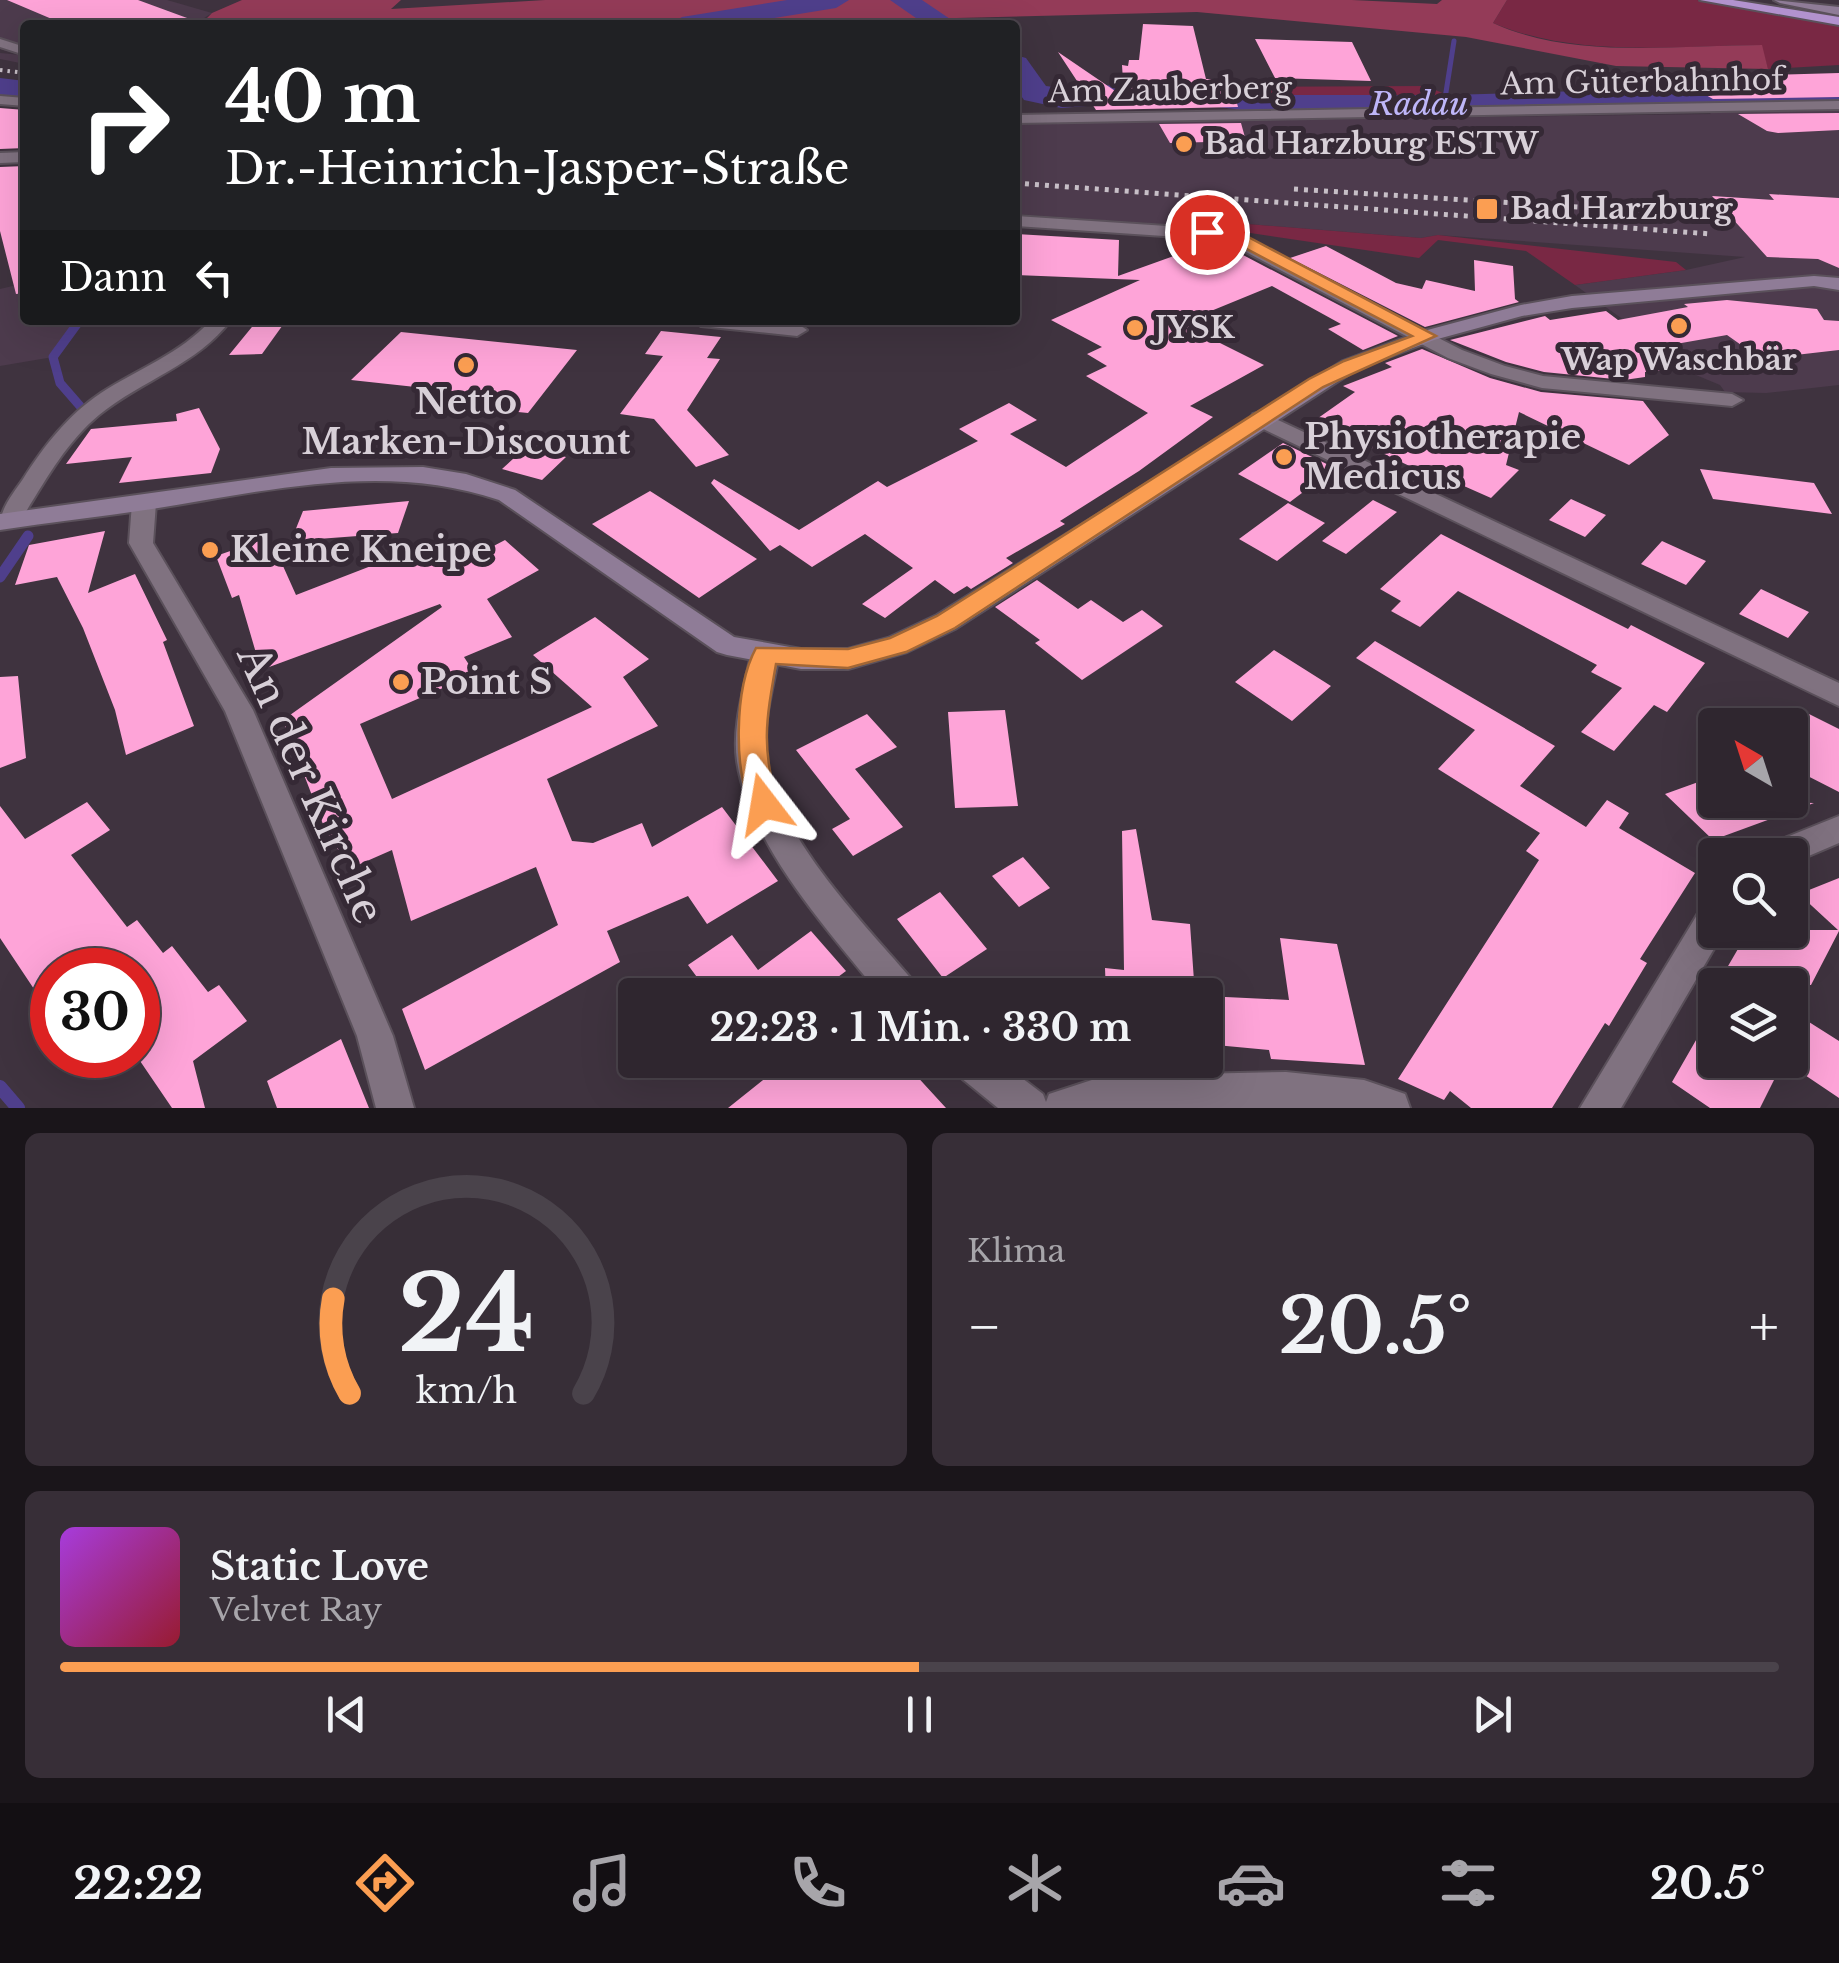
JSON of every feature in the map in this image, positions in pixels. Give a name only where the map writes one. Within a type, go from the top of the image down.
[{"type":"highway","points":[[1708,0],[1839,17]]},
{"type":"highway","points":[[1727,0],[1839,17]]},
{"type":"main road","points":[[1780,0],[1839,17]]},
{"type":"main road","points":[[1814,282],[1839,275]]},
{"type":"main road","points":[[4,522],[270,484],[376,473],[445,475],[481,483],[560,528],[727,645],[765,655],[848,658],[897,645],[946,622],[1350,365],[1427,336],[1572,302],[1814,282],[1839,284]]},
{"type":"street","name":"Am Güterbahnhof","points":[[1326,115],[1839,104]]},
{"type":"street","name":"Am Zauberberg","points":[[1020,120],[1326,115]]},
{"type":"street","points":[[1020,221],[1227,235],[1427,336],[1455,354],[1542,382],[1732,400]]},
{"type":"street","points":[[4,522],[62,438],[92,409],[181,355],[215,325]]},
{"type":"street","points":[[750,325],[798,330]]},
{"type":"street","points":[[1262,419],[1839,695]]},
{"type":"street","name":"An der Kirche","points":[[144,503],[141,542],[240,710],[375,1036],[395,1108]]},
{"type":"street","points":[[765,655],[752,722],[752,762],[764,804],[817,886],[889,978]]},
{"type":"street","points":[[1808,842],[1839,829]]},
{"type":"street","points":[[1599,1108],[1698,944]]},
{"type":"street","points":[[990,1078],[1028,1108]]},
{"type":"street","points":[[1064,1108],[1104,1095],[1286,1091],[1364,1098],[1391,1108]]},
{"type":"shaded area","points":[[0,0],[167,0],[212,13],[201,20],[20,20],[20,55],[0,49]]},
{"type":"shaded area","points":[[242,0],[401,0],[391,9],[545,0],[1352,0],[1437,4],[1442,0],[1507,0],[1493,23],[1524,35],[1625,48],[1762,45],[1768,69],[1616,66],[1466,37],[1197,12],[870,20],[205,20]]},
{"type":"shaded area","points":[[1507,0],[1697,0],[1839,26],[1839,65],[1768,69],[1761,45],[1659,48],[1558,41],[1493,23]]},
{"type":"shaded area","points":[[0,53],[20,55],[20,63],[0,59]]},
{"type":"shaded area","points":[[1427,86],[1475,108],[1234,113],[1246,87]]},
{"type":"shaded area","points":[[1839,98],[1839,385],[1766,393],[1725,392],[1720,385],[1684,370],[1633,334],[1642,333],[1575,285],[1686,270],[1745,257],[1236,223],[1236,229],[1020,214],[1020,123],[1711,114],[1698,102]]},
{"type":"shaded area","points":[[1235,223],[1421,238],[1438,235],[1676,262],[1686,270],[1575,285],[1526,251],[1438,240],[1419,258],[1237,231]]},
{"type":"shaded area","points":[[20,284],[20,325],[76,325],[53,357],[0,366],[0,289]]},
{"type":"building","points":[[7,0],[138,0],[193,20],[54,20]]},
{"type":"building","points":[[1143,24],[1193,26],[1206,79],[1231,80],[1238,107],[1096,110],[1058,52],[1124,97],[1122,65],[1139,60]]},
{"type":"building","points":[[1255,39],[1352,42],[1371,81],[1275,78]]},
{"type":"building","points":[[1839,73],[1839,97],[1713,99],[1676,78]]},
{"type":"building","points":[[0,108],[20,110],[20,148],[0,149]]},
{"type":"building","points":[[1839,113],[1839,130],[1778,133],[1738,114]]},
{"type":"building","points":[[1241,123],[1246,141],[1170,143],[1159,124]]},
{"type":"building","points":[[20,166],[20,294],[16,294],[0,231],[0,167]]},
{"type":"building","points":[[1769,194],[1839,198],[1839,268],[1818,259],[1767,257],[1712,196],[1774,200]]},
{"type":"building","points":[[1020,234],[1119,240],[1118,276],[1210,243],[1222,244],[1398,336],[1363,350],[1328,329],[1341,324],[1272,286],[1189,320],[1220,335],[1212,339],[1264,365],[1190,406],[1213,417],[1139,471],[1060,521],[1065,524],[1006,558],[1013,563],[971,589],[967,586],[954,594],[935,580],[885,618],[862,604],[913,568],[865,534],[812,567],[780,545],[770,551],[711,483],[714,479],[799,530],[878,481],[887,487],[978,441],[959,429],[1009,403],[1037,420],[1010,434],[1066,467],[1148,413],[1086,376],[1107,366],[1087,354],[1102,347],[1051,320],[1140,280],[1020,275]]},
{"type":"building","points":[[1326,246],[1396,283],[1422,289],[1426,280],[1475,291],[1474,260],[1513,266],[1515,299],[1519,302],[1425,327],[1290,258]]},
{"type":"building","points":[[1727,300],[1817,309],[1824,320],[1839,321],[1839,350],[1761,359],[1727,335],[1653,348],[1681,368],[1645,372],[1645,377],[1624,380],[1544,372],[1450,340],[1545,316],[1550,320],[1606,311],[1618,320],[1688,307],[1684,304]]},
{"type":"building","points":[[254,325],[283,325],[262,354],[229,355]]},
{"type":"building","points":[[661,331],[721,337],[707,358],[720,359],[687,410],[729,455],[696,467],[654,419],[620,414],[663,356],[645,354]]},
{"type":"building","name":"Netto Marken-Discount","points":[[401,332],[577,350],[528,413],[470,407],[480,394],[351,380]]},
{"type":"building","points":[[1422,349],[1490,378],[1541,392],[1643,401],[1669,435],[1629,465],[1519,412],[1506,465],[1519,470],[1491,498],[1439,475],[1435,478],[1365,445],[1356,452],[1304,428],[1355,392],[1343,386],[1392,367],[1385,363]]},
{"type":"building","points":[[199,408],[220,449],[211,473],[119,483],[132,457],[66,464],[91,429],[177,421],[176,414]]},
{"type":"building","name":"Physiotherapie Medicus","points":[[1283,443],[1335,468],[1290,502],[1238,474]]},
{"type":"building","points":[[526,447],[566,457],[542,480],[502,469]]},
{"type":"building","points":[[1700,469],[1814,483],[1832,514],[1713,499]]},
{"type":"building","points":[[650,491],[757,559],[699,598],[592,524]]},
{"type":"building","points":[[1571,499],[1606,515],[1585,537],[1549,520]]},
{"type":"building","points":[[1373,500],[1397,512],[1346,554],[1322,541]]},
{"type":"building","points":[[409,501],[398,533],[291,541],[303,511]]},
{"type":"building","points":[[1288,503],[1325,523],[1277,561],[1239,539]]},
{"type":"building","points":[[105,531],[88,593],[135,574],[167,640],[163,642],[194,726],[126,755],[115,710],[83,628],[57,577],[15,585],[29,545]]},
{"type":"building","points":[[1441,534],[1628,629],[1631,625],[1705,663],[1667,712],[1654,705],[1614,751],[1581,732],[1622,688],[1591,672],[1597,665],[1458,591],[1420,627],[1391,611],[1401,601],[1380,589]]},
{"type":"building","points":[[270,537],[296,595],[446,537],[463,562],[505,540],[539,570],[487,599],[512,637],[464,657],[475,674],[360,724],[392,799],[592,707],[533,655],[595,617],[649,659],[623,677],[658,726],[547,779],[572,841],[593,843],[642,823],[652,847],[722,807],[778,881],[707,924],[688,896],[607,931],[620,962],[425,1070],[402,1009],[558,925],[536,867],[411,921],[392,850],[351,868],[326,832],[283,720],[442,607],[440,604],[261,670],[239,595],[232,598],[216,556]]},
{"type":"building","points":[[1662,541],[1706,561],[1686,585],[1641,564]]},
{"type":"building","points":[[1037,580],[1078,609],[1091,600],[1123,622],[1142,610],[1163,626],[1082,680],[1035,643],[1040,640],[995,607]]},
{"type":"building","points":[[1761,589],[1809,612],[1788,638],[1739,614]]},
{"type":"building","points":[[1375,641],[1555,746],[1520,786],[1586,827],[1607,800],[1629,813],[1619,828],[1695,873],[1640,959],[1647,963],[1609,1026],[1605,1023],[1552,1108],[1471,1108],[1450,1091],[1444,1100],[1398,1079],[1539,860],[1526,851],[1540,833],[1438,769],[1475,730],[1356,658]]},
{"type":"building","points":[[1274,650],[1331,686],[1292,721],[1235,682]]},
{"type":"building","points":[[18,676],[26,758],[0,768],[0,677]]},
{"type":"building","points":[[1005,710],[1018,806],[955,808],[948,712]]},
{"type":"building","points":[[867,714],[897,747],[855,769],[903,827],[853,856],[832,829],[850,819],[796,750]]},
{"type":"building","points":[[1808,714],[1839,729],[1839,792],[1808,776]]},
{"type":"building","points":[[1698,782],[1698,818],[1773,818],[1711,838],[1665,794]]},
{"type":"building","points":[[87,802],[110,830],[71,855],[127,927],[137,920],[159,948],[30,948],[30,983],[0,938],[0,806],[25,839]]},
{"type":"building","points":[[1136,829],[1152,920],[1190,924],[1194,978],[1105,978],[1105,968],[1124,970],[1122,831]]},
{"type":"building","points":[[1023,857],[1050,888],[1019,907],[992,876]]},
{"type":"building","points":[[1839,878],[1839,931],[1811,985],[1808,968],[1727,968],[1739,948],[1808,948],[1808,930],[1838,930],[1808,902],[1808,890]]},
{"type":"building","points":[[940,892],[987,949],[943,978],[897,919]]},
{"type":"building","points":[[811,931],[846,971],[837,978],[698,978],[688,965],[732,935],[758,970]]},
{"type":"building","points":[[1280,938],[1337,944],[1365,1065],[1271,1059],[1269,1050],[1223,1046],[1223,997],[1289,1000]]},
{"type":"building","points":[[172,946],[208,992],[219,985],[247,1021],[193,1061],[205,1108],[172,1108],[152,1078],[160,1078],[160,949],[163,953]]},
{"type":"building","points":[[1808,1021],[1839,1041],[1839,1098],[1808,1077]]},
{"type":"building","points":[[1698,1037],[1698,1078],[1775,1078],[1760,1108],[1710,1108],[1672,1082]]},
{"type":"building","points":[[341,1039],[369,1108],[277,1108],[267,1081]]},
{"type":"building","points":[[766,1078],[918,1078],[946,1108],[728,1108]]},
{"type":"waterway","name":"Radau","points":[[713,20],[836,0]]},
{"type":"waterway","name":"Radau","points":[[903,0],[937,20]]},
{"type":"waterway","points":[[1444,105],[1454,41]]},
{"type":"waterway","name":"Radau","points":[[1020,71],[1035,93],[1061,98],[1166,91],[1280,105],[1450,105],[1839,92]]},
{"type":"waterway","name":"Radau","points":[[0,87],[20,89]]},
{"type":"waterway","points":[[76,325],[53,357],[60,383],[80,406]]},
{"type":"waterway","points":[[0,577],[28,536]]},
{"type":"waterway","points":[[0,1087],[18,1108]]},
{"type":"railway","points":[[0,70],[20,72]]},
{"type":"railway","points":[[1020,183],[1712,234]]},
{"type":"railway","points":[[1294,189],[1703,215]]},
{"type":"place","name":"Bad Harzburg ESTW","points":[[1184,144]]},
{"type":"place","name":"Bad Harzburg","points":[[1487,209]]},
{"type":"place","name":"Wap Waschbär","points":[[1679,326]]},
{"type":"place","name":"JYSK","points":[[1135,328]]},
{"type":"place","name":"Netto Marken-Discount","points":[[466,365]]},
{"type":"place","name":"Physiotherapie Medicus","points":[[1284,457]]},
{"type":"place","name":"Kleine Kneipe","points":[[210,550]]},
{"type":"place","name":"Point S","points":[[401,682]]},
{"type":"route","points":[[764,804],[752,762],[752,722],[765,655],[848,658],[897,645],[946,622],[1316,383],[1350,365],[1427,336],[1245,242],[1207,232]]}]
